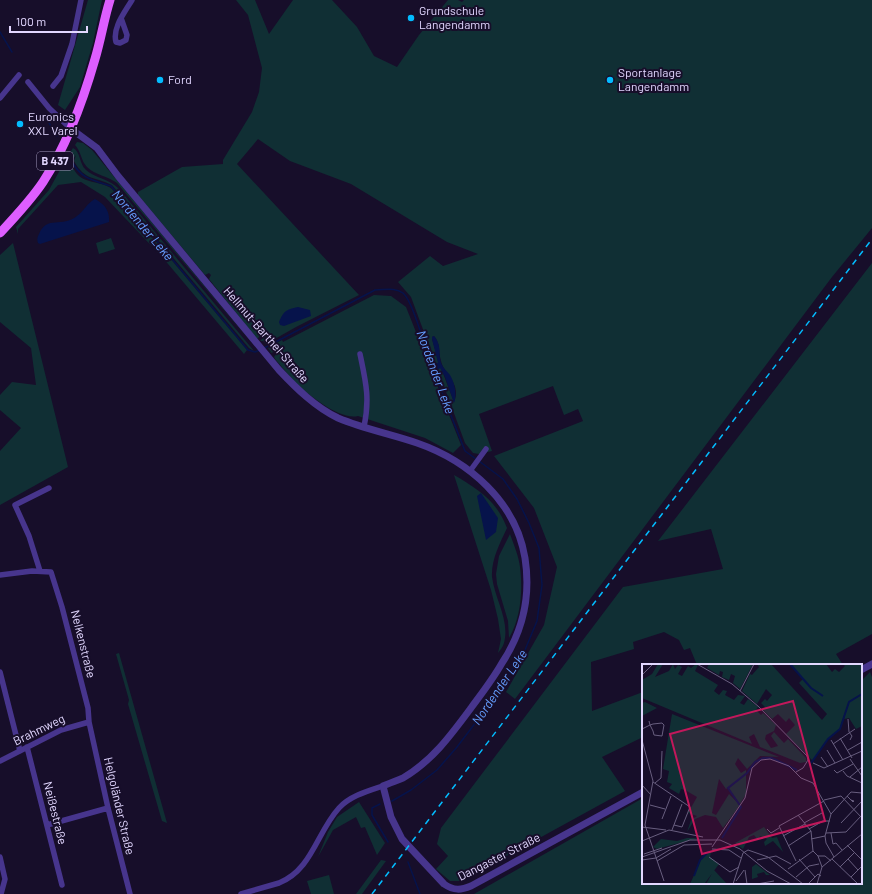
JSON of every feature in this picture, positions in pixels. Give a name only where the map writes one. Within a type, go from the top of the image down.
[{"type":"main road","name":"B 437","points":[[0,233],[42,184],[70,128],[82,100],[95,59],[109,0]]},
{"type":"street","points":[[53,86],[61,76],[72,44],[81,0]]},
{"type":"street","points":[[121,18],[132,0]]},
{"type":"street","points":[[0,98],[19,75]]},
{"type":"street","points":[[28,82],[49,108],[70,128]]},
{"type":"street","name":"Hellmut-Barthel-Straße","points":[[70,128],[97,148],[118,176],[290,382],[324,410],[338,417],[430,448],[461,465],[483,481],[496,494],[511,518],[520,538],[527,570],[528,586],[523,618],[512,649],[449,739],[428,759],[408,774],[383,786]]},
{"type":"street","points":[[360,354],[368,393],[368,409],[364,427]]},
{"type":"street","points":[[470,471],[486,449]]},
{"type":"street","points":[[0,575],[40,571],[29,536],[15,506],[49,488]]},
{"type":"street","name":"Nelkenstraße","points":[[40,571],[51,572],[62,606],[88,708],[89,722]]},
{"type":"street","points":[[862,669],[872,664]]},
{"type":"street","points":[[0,672],[20,751]]},
{"type":"street","name":"Brahmweg","points":[[0,761],[67,728],[89,722]]},
{"type":"street","name":"Helgoländer Straße","points":[[89,722],[108,808],[130,894]]},
{"type":"street","name":"Neißestraße","points":[[27,747],[62,885]]},
{"type":"street","points":[[241,894],[285,881],[298,872],[306,863],[328,823],[339,808],[356,796],[383,786]]},
{"type":"street","name":"Dangaster Straße","points":[[383,786],[388,809],[402,839],[444,884],[449,888],[456,890],[463,890],[471,886],[642,793]]},
{"type":"street","points":[[47,825],[108,808]]},
{"type":"street","points":[[0,857],[5,879],[2,894]]},
{"type":"green space","points":[[88,0],[102,0],[93,43],[80,87],[65,110],[58,105]]},
{"type":"green space","points":[[236,0],[255,0],[269,34],[293,0],[332,0],[357,27],[374,56],[397,67],[419,35],[448,0],[458,0],[462,2],[464,0],[872,0],[872,228],[832,277],[515,699],[506,692],[544,625],[557,567],[534,508],[494,456],[583,421],[578,409],[564,415],[553,386],[479,414],[492,451],[479,454],[473,453],[465,443],[411,297],[398,282],[430,256],[443,266],[478,254],[447,242],[351,184],[290,161],[258,139],[237,164],[359,295],[266,344],[263,341],[260,341],[263,336],[260,336],[257,339],[209,279],[211,275],[209,273],[205,275],[138,195],[138,192],[182,167],[223,164],[223,160],[252,112],[259,92],[262,68],[248,15]],"holes":[[[434,336],[443,366],[452,380],[456,390],[454,402],[439,363],[432,337]]]},
{"type":"green space","points":[[77,142],[83,143],[92,150],[253,345],[117,183],[90,170],[87,167],[75,145]]},
{"type":"green space","points":[[73,148],[76,150],[82,165],[86,170],[111,183],[119,189],[254,351],[249,348],[112,185],[90,177],[82,172],[74,161],[76,155],[72,160],[69,154]]},
{"type":"green space","points":[[67,157],[77,174],[81,177],[89,181],[108,186],[112,189],[247,350],[244,354],[163,258],[105,197],[81,182],[58,185],[18,229],[18,234],[16,227],[49,190]]},
{"type":"green space","points":[[111,238],[115,249],[99,254],[96,243]]},
{"type":"green space","points":[[13,243],[68,467],[0,505],[0,451],[21,428],[0,410],[0,395],[12,382],[36,385],[31,348],[0,322],[0,255]]},
{"type":"green space","points":[[872,263],[872,634],[836,654],[842,664],[697,664],[690,648],[684,650],[679,640],[664,632],[633,642],[634,649],[591,662],[592,711],[642,692],[642,737],[602,757],[625,791],[461,881],[450,881],[436,869],[448,856],[437,844],[441,828],[623,587],[723,569],[711,529],[658,541]]},
{"type":"green space","points":[[374,295],[391,296],[406,307],[461,445],[453,453],[425,438],[358,416],[351,416],[334,411],[316,400],[301,388],[275,359],[274,357],[276,354],[274,352],[270,353],[271,352],[268,348],[282,340],[283,342]]},
{"type":"green space","points":[[454,475],[471,485],[492,503],[498,510],[507,528],[496,552],[492,571],[492,577],[505,626],[504,643],[498,653],[501,639],[491,590]]},
{"type":"green space","points":[[510,534],[519,559],[521,594],[519,613],[509,638],[508,621],[497,584],[496,574],[499,556]]},
{"type":"green space","points":[[119,653],[167,823],[162,821],[128,704],[129,700],[116,654]]},
{"type":"green space","points":[[870,672],[872,677],[872,894],[474,894],[642,799],[642,884],[862,884],[862,680]]},
{"type":"green space","points":[[359,802],[385,843],[377,855],[365,827],[361,828],[356,817],[333,830],[318,857],[328,832],[337,817]]},
{"type":"green space","points":[[381,860],[386,861],[362,894],[356,894]]},
{"type":"green space","points":[[329,875],[334,894],[311,894],[307,881]]},
{"type":"shaded area","points":[[95,199],[106,208],[109,222],[40,244],[38,243],[37,238],[42,228],[51,223],[71,219],[79,214]]},
{"type":"shaded area","points":[[298,307],[310,310],[311,316],[284,326],[280,325],[279,322],[284,313]]},
{"type":"shaded area","points":[[434,336],[439,346],[441,363],[452,378],[455,393],[454,403],[445,377],[440,368],[434,373],[430,362],[438,363],[432,339]]},
{"type":"shaded area","points":[[481,493],[498,518],[496,532],[486,540],[477,496]]},
{"type":"waterway","name":"Nordender Leke","points":[[0,32],[12,52]]},
{"type":"waterway","name":"Nordender Leke","points":[[49,123],[57,136]]},
{"type":"waterway","name":"Nordender Leke","points":[[72,162],[76,168],[88,178],[111,186],[248,350],[255,352],[260,350]]},
{"type":"waterway","name":"Nordender Leke","points":[[264,348],[375,290],[393,289],[403,293],[411,305],[431,363]]},
{"type":"waterway","name":"Nordender Leke","points":[[434,372],[465,451],[476,459]]},
{"type":"waterway","name":"Nordender Leke","points":[[392,801],[411,790],[437,770],[457,747],[489,705],[525,650],[537,621],[542,585],[539,548],[517,499],[503,479],[479,461]]},
{"type":"waterway","name":"Nordender Leke","points":[[380,804],[372,808],[372,815],[388,842]]},
{"type":"waterway","name":"Nordender Leke","points":[[408,862],[420,894]]},
{"type":"railway","points":[[372,894],[872,239]]},
{"type":"place","name":"Grundschule Langendamm","points":[[411,18]]},
{"type":"place","name":"Ford","points":[[160,80]]},
{"type":"place","name":"Sportanlage Langendamm","points":[[610,80]]},
{"type":"place","name":"Euronics XXL Varel","points":[[20,124]]}]
